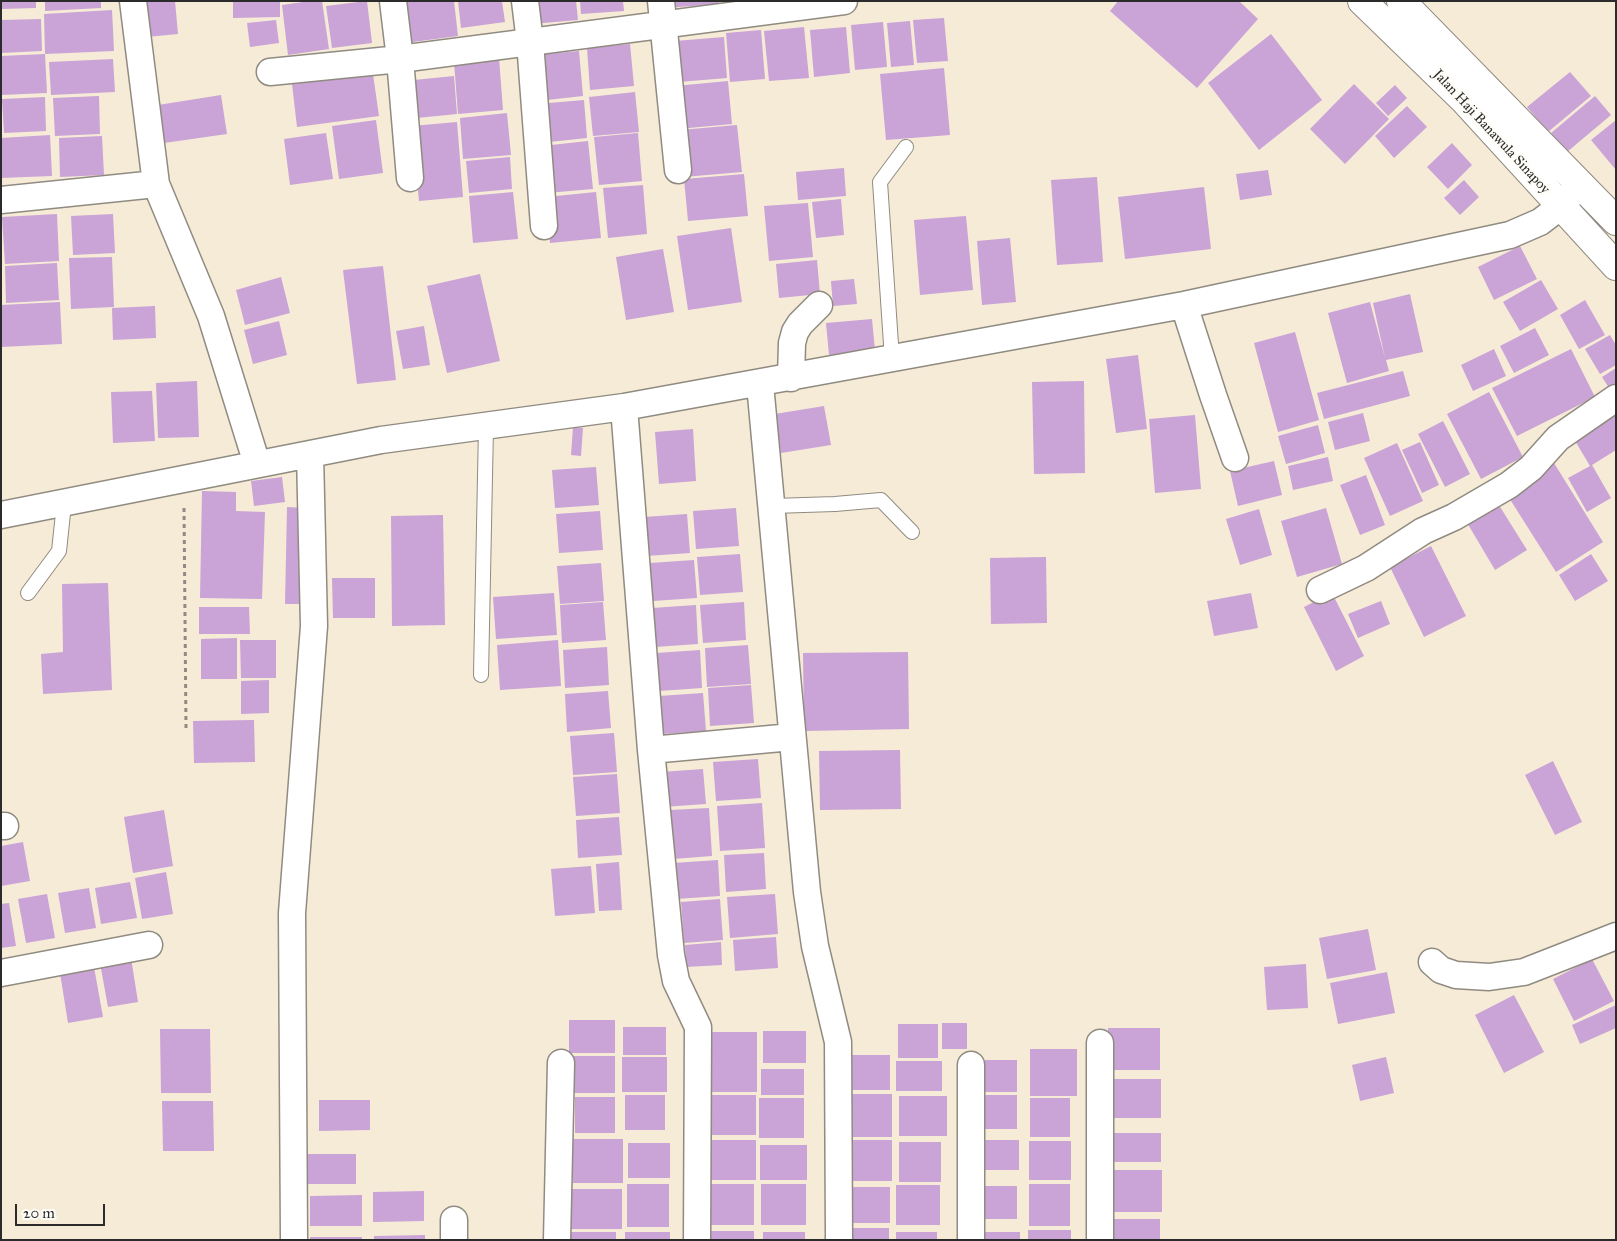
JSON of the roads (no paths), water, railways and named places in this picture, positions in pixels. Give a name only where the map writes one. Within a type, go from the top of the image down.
[{"type":"highway","name":"Jalan Haji Banawula Sinapoy","points":[[1362,1],[1465,101],[1616,266]]},
{"type":"highway","name":"Jalan Haji Banawula Sinapoy","points":[[1401,1],[1616,222]]},
{"type":"street","points":[[133,1],[156,184],[211,316],[232,376],[257,464]]},
{"type":"street","points":[[392,1],[400,58],[410,178]]},
{"type":"street","points":[[524,1],[530,42],[544,226]]},
{"type":"street","points":[[270,72],[530,42],[662,12],[844,1]]},
{"type":"street","points":[[662,12],[678,170]]},
{"type":"street","points":[[1,200],[156,184]]},
{"type":"street","points":[[1,515],[64,504],[184,477],[381,440],[624,407],[760,384],[1184,305],[1510,235],[1540,222],[1561,206],[1580,184]]},
{"type":"street","points":[[791,378],[792,343],[796,332],[800,324],[819,305]]},
{"type":"street","points":[[1184,305],[1212,396],[1235,458]]},
{"type":"street","points":[[760,384],[773,506],[778,593],[792,737],[815,946],[838,1042],[839,1240]]},
{"type":"street","points":[[1320,590],[1366,568],[1423,531],[1454,517],[1509,485],[1531,468],[1558,438],[1616,398]]},
{"type":"street","points":[[624,407],[651,750],[671,955],[676,981],[698,1028],[697,1240]]},
{"type":"street","points":[[294,1240],[292,913],[314,626],[310,454]]},
{"type":"street","points":[[651,750],[792,737]]},
{"type":"street","points":[[1432,962],[1441,970],[1456,974],[1489,977],[1524,972],[1616,936]]},
{"type":"street","points":[[1,973],[149,945]]},
{"type":"street","points":[[1100,1043],[1100,1240]]},
{"type":"street","points":[[557,1240],[561,1063]]},
{"type":"street","points":[[972,1065],[972,1240]]},
{"type":"lane","points":[[892,358],[880,182],[906,147]]},
{"type":"lane","points":[[481,674],[486,427]]},
{"type":"lane","points":[[773,506],[882,500],[912,532]]},
{"type":"lane","points":[[28,593],[59,551],[64,504]]}]
